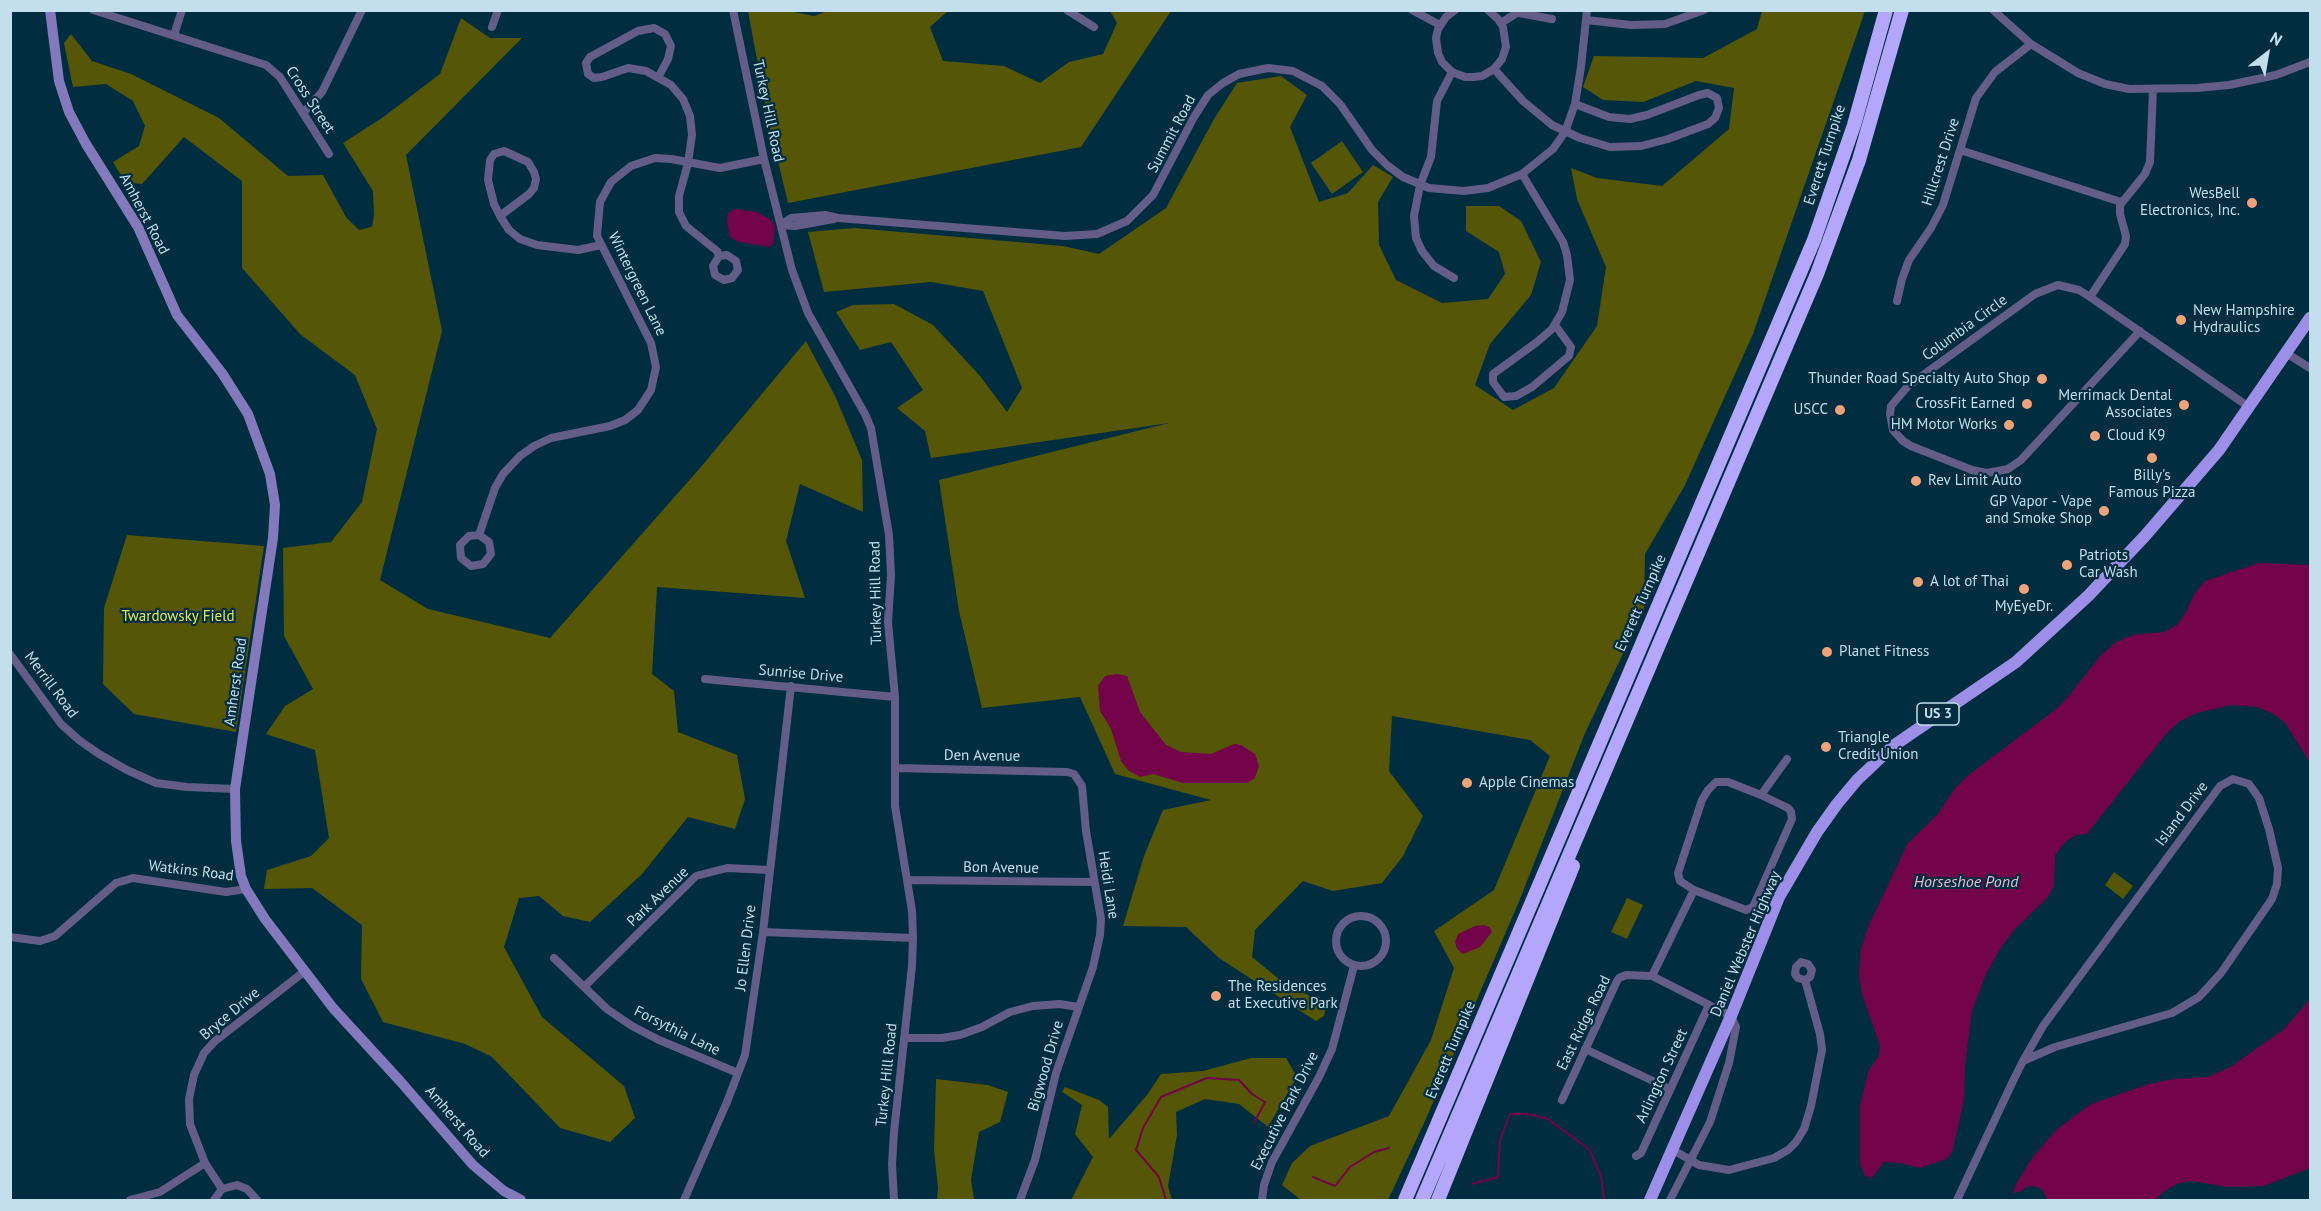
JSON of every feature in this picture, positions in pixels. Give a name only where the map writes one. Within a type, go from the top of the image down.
[{"type":"highway","name":"Everett Turnpike","points":[[1405,1200],[1814,240],[1854,125],[1886,10]]},
{"type":"highway","name":"Everett Turnpike","points":[[1422,1200],[1817,274],[1859,160],[1902,10]]},
{"type":"highway","points":[[1438,1200],[1589,826],[1592,800]]},
{"type":"main road","name":"Daniel Webster Highway","points":[[1650,1200],[1731,1016],[1768,922],[1791,873],[1817,831],[1857,780],[1893,746],[2016,662],[2108,576],[2198,475],[2249,407],[2310,318]]},
{"type":"street","name":"Amherst Road","points":[[50,10],[59,81],[64,101],[74,123],[126,206],[177,315],[222,373],[248,414],[261,444],[270,474],[275,506],[273,538],[235,789],[236,841],[241,876],[246,889],[333,1008],[473,1165],[513,1199]]},
{"type":"street","name":"Cross Street","points":[[93,10],[266,65],[280,77],[329,154]]},
{"type":"street","points":[[174,35],[182,10]]},
{"type":"street","points":[[303,113],[322,92],[362,10]]},
{"type":"street","points":[[492,27],[498,10]]},
{"type":"street","name":"Turkey Hill Road","points":[[733,10],[764,159],[792,270],[805,306],[866,414],[871,428],[889,535],[891,575],[888,622],[894,697],[897,822],[907,880],[913,938],[892,1154],[894,1200]]},
{"type":"street","points":[[1066,10],[1094,27]]},
{"type":"street","points":[[1412,10],[1440,25]]},
{"type":"street","points":[[1455,10],[1440,25],[1436,39],[1437,53],[1452,72],[1465,77],[1482,76],[1494,69],[1502,59],[1506,48],[1506,35],[1501,23],[1488,10]]},
{"type":"street","name":"Summit Road","points":[[781,225],[791,218],[825,215],[838,218],[1065,236],[1097,234],[1127,220],[1146,204],[1162,181],[1194,117],[1208,95],[1239,74],[1268,68],[1293,71],[1322,86],[1340,104],[1379,158],[1394,171],[1420,185],[1451,191],[1477,191],[1500,185],[1522,174],[1553,149],[1565,132],[1575,104],[1587,10]]},
{"type":"street","points":[[1586,20],[1631,25],[1665,24],[1704,10]]},
{"type":"street","points":[[1993,10],[2031,44],[2095,81],[2128,89],[2153,90],[2229,85],[2276,75],[2310,62]]},
{"type":"street","points":[[1501,23],[1520,12],[1552,19]]},
{"type":"street","points":[[658,76],[668,59],[671,46],[665,34],[654,28],[638,31],[590,57],[586,63],[588,74],[594,78],[628,68],[658,76],[678,91],[687,107],[692,135],[678,203],[680,216],[686,225],[719,256]]},
{"type":"street","name":"Hillcrest Drive","points":[[1897,301],[1909,261],[1940,213],[1980,91],[1995,72],[2031,44]]},
{"type":"street","points":[[1494,69],[1533,110],[1565,132],[1610,147],[1641,147],[1708,124],[1715,118],[1719,108],[1717,98],[1708,93],[1699,94],[1647,115],[1630,119],[1609,117],[1575,104]]},
{"type":"street","points":[[1452,72],[1437,101],[1431,156],[1420,185],[1414,216],[1418,244],[1427,258],[1445,274],[1454,278]]},
{"type":"street","points":[[2090,297],[2125,244],[2126,232],[2120,214],[2121,202],[2140,181],[2150,162],[2153,90]]},
{"type":"street","points":[[1960,150],[2121,202]]},
{"type":"street","points":[[500,216],[529,195],[536,179],[528,162],[504,151],[494,154],[488,168],[490,193],[500,216],[514,235],[531,244],[578,250],[601,245]]},
{"type":"street","name":"Wintergreen Lane","points":[[479,535],[495,488],[503,474],[520,456],[550,438],[609,426],[625,420],[638,410],[651,390],[656,367],[651,343],[618,273],[601,245],[597,228],[600,202],[607,188],[618,175],[646,160],[663,158],[720,168],[764,159]]},
{"type":"street","points":[[1522,174],[1557,230],[1567,255],[1570,280],[1564,305],[1554,325],[1545,336],[1493,374],[1493,382],[1501,395],[1510,398],[1522,393],[1538,383],[1569,356],[1571,352],[1569,344],[1554,325]]},
{"type":"street","name":"Columbia Circle","points":[[2140,331],[2020,460],[2008,469],[1993,473],[1980,472],[1911,446],[1897,435],[1890,423],[1891,406],[1900,393],[2043,289],[2058,285],[2072,287],[2090,297],[2140,331],[2249,407]]},
{"type":"street","points":[[2286,353],[2310,368]]},
{"type":"street","name":"Wintergreen Lane","points":[[479,535],[489,542],[491,554],[483,564],[471,566],[463,560],[459,548],[466,537],[479,535]]},
{"type":"street","name":"Merrill Road","points":[[10,654],[61,724],[99,754],[156,783],[235,789]]},
{"type":"street","name":"Sunrise Drive","points":[[705,679],[894,697]]},
{"type":"street","name":"Jo Ellen Drive","points":[[684,1200],[738,1073],[749,1033],[791,686]]},
{"type":"street","points":[[1761,795],[1787,759]]},
{"type":"street","name":"Den Avenue","points":[[896,768],[1067,772]]},
{"type":"street","name":"Heidi Lane","points":[[1067,772],[1074,774],[1082,786],[1086,831],[1101,919],[1093,967],[1078,1007]]},
{"type":"street","name":"Island Drive","points":[[1957,1200],[2023,1061],[2043,1026],[2220,786],[2233,779],[2249,784],[2259,798],[2269,829],[2278,868],[2277,884],[2272,899],[2221,973],[2199,997],[2172,1013],[2055,1047],[2023,1061]]},
{"type":"street","points":[[1728,782],[1788,808],[1792,819],[1753,907],[1746,910],[1694,890],[1680,881],[1677,873],[1700,805],[1714,783],[1728,782]]},
{"type":"street","name":"Park Avenue","points":[[584,987],[696,876],[726,868],[769,870]]},
{"type":"street","name":"Watkins Road","points":[[10,937],[40,941],[55,936],[117,883],[133,878],[226,892],[246,889]]},
{"type":"street","name":"Bon Avenue","points":[[907,880],[1094,882]]},
{"type":"street","points":[[1670,1200],[1710,1122],[1736,1034],[1731,1016],[1652,976],[1694,890]]},
{"type":"street","points":[[1367,917],[1377,922],[1383,929],[1386,937],[1385,949],[1374,963],[1354,966],[1339,954],[1335,942],[1336,934],[1343,923],[1351,918],[1367,917]]},
{"type":"street","points":[[763,932],[913,938]]},
{"type":"street","name":"Forsythia Lane","points":[[554,958],[607,1009],[632,1026],[659,1041],[738,1073]]},
{"type":"street","name":"Executive Park Drive","points":[[1262,1200],[1264,1185],[1272,1162],[1319,1077],[1332,1048],[1354,966]]},
{"type":"street","name":"Bryce Drive","points":[[222,1189],[205,1163],[190,1124],[188,1107],[191,1083],[200,1060],[215,1041],[304,971]]},
{"type":"street","name":"East Ridge Road","points":[[1562,1100],[1619,978],[1630,974],[1652,976]]},
{"type":"street","points":[[1673,1150],[1707,1167],[1730,1170],[1774,1158],[1796,1142],[1804,1129],[1811,1106],[1822,1050],[1820,1034],[1805,980]]},
{"type":"street","name":"Bigwood Drive","points":[[905,1038],[942,1038],[960,1035],[982,1027],[1010,1012],[1033,1006],[1060,1004],[1078,1007],[1056,1073],[1035,1160],[1020,1200]]},
{"type":"street","name":"Arlington Street","points":[[1636,1156],[1641,1153],[1709,1005]]},
{"type":"street","points":[[1585,1049],[1670,1089]]},
{"type":"street","points":[[129,1200],[160,1192],[205,1163]]},
{"type":"street","points":[[214,1200],[222,1189],[229,1186],[240,1186],[250,1191],[256,1200]]},
{"type":"green space","points":[[830,10],[948,11],[930,27],[943,61],[1004,66],[1040,83],[1069,62],[1103,54],[1117,23],[1110,11],[1171,11],[1081,147],[788,203],[768,119],[748,11],[789,11],[814,16]]},
{"type":"green space","points":[[1762,11],[1865,11],[1753,334],[1685,485],[1645,554],[1644,610],[1585,733],[1520,899],[1425,1121],[1388,1200],[1301,1200],[1282,1185],[1292,1163],[1310,1146],[1389,1116],[1431,1040],[1454,968],[1434,931],[1494,890],[1550,756],[1530,740],[1392,716],[1389,771],[1423,816],[1403,856],[1382,883],[1333,891],[1303,881],[1255,930],[1252,957],[1285,984],[1327,1004],[1324,1016],[1316,1021],[1219,958],[1186,927],[1123,926],[1144,856],[1163,810],[1211,800],[1115,774],[1080,697],[982,708],[959,611],[939,480],[1169,423],[931,458],[925,431],[897,408],[923,390],[891,342],[860,350],[836,312],[853,305],[894,304],[933,325],[980,376],[1007,412],[1022,388],[983,291],[931,282],[824,292],[808,232],[854,228],[1063,246],[1099,254],[1166,208],[1214,119],[1237,83],[1281,76],[1307,95],[1290,127],[1319,202],[1348,193],[1373,165],[1393,177],[1378,202],[1379,245],[1396,280],[1442,303],[1488,299],[1505,274],[1499,252],[1466,231],[1466,206],[1499,206],[1521,221],[1541,262],[1531,295],[1490,344],[1475,385],[1513,410],[1554,388],[1597,326],[1606,267],[1577,199],[1571,168],[1597,178],[1662,186],[1729,129],[1734,88],[1696,81],[1643,102],[1603,100],[1583,87],[1594,56],[1703,58],[1757,29]]},
{"type":"green space","points":[[461,18],[490,38],[522,38],[406,155],[442,331],[380,580],[428,609],[550,638],[700,468],[806,341],[836,398],[862,460],[863,512],[800,484],[786,541],[805,598],[657,587],[652,674],[674,691],[678,732],[737,755],[745,799],[735,829],[688,817],[642,874],[590,922],[563,916],[539,896],[519,898],[504,947],[542,1017],[624,1086],[635,1118],[610,1142],[560,1128],[492,1057],[465,1044],[383,1022],[361,979],[362,925],[312,888],[264,889],[267,870],[311,856],[329,838],[315,750],[266,734],[285,706],[313,689],[284,636],[283,548],[331,542],[362,502],[377,429],[355,375],[301,335],[242,268],[242,181],[184,137],[142,184],[125,182],[113,162],[139,146],[145,126],[133,101],[106,84],[73,87],[64,43],[71,34],[92,61],[131,74],[219,118],[288,176],[323,175],[346,217],[359,230],[372,227],[373,191],[343,143],[382,118],[440,74]]},
{"type":"green space","points":[[1342,141],[1363,172],[1332,194],[1311,163]]},
{"type":"green space","name":"Twardowsky Field","points":[[127,535],[264,546],[236,732],[134,714],[103,684],[104,608]]},
{"type":"green space","points":[[2114,872],[2133,886],[2123,899],[2105,885]]},
{"type":"green space","points":[[1627,898],[1643,905],[1627,939],[1611,932]]},
{"type":"green space","points":[[1251,1058],[1286,1058],[1297,1077],[1268,1127],[1239,1104],[1205,1099],[1176,1112],[1177,1135],[1168,1186],[1172,1200],[1071,1200],[1093,1157],[1075,1134],[1082,1105],[1062,1092],[1065,1087],[1099,1100],[1108,1107],[1109,1139],[1147,1095],[1161,1074],[1203,1071]]},
{"type":"green space","points":[[936,1079],[988,1085],[1008,1092],[1000,1122],[979,1132],[971,1180],[974,1200],[937,1200],[934,1150]]},
{"type":"water","points":[[734,209],[757,212],[771,220],[775,226],[774,242],[770,247],[738,242],[730,237],[728,213]]},
{"type":"water","name":"Horseshoe Pond","points":[[2259,563],[2310,565],[2310,763],[2286,724],[2275,715],[2257,707],[2231,705],[2197,713],[2180,721],[2166,734],[2087,834],[2076,835],[2064,843],[2055,855],[2054,886],[2048,897],[2015,929],[1986,974],[1972,1011],[1965,1065],[1964,1100],[1952,1153],[1946,1159],[1920,1168],[1884,1162],[1872,1178],[1865,1176],[1860,1164],[1860,1106],[1868,1072],[1879,1055],[1880,1046],[1862,994],[1859,976],[1861,949],[1868,927],[1908,843],[1937,815],[1956,787],[2055,710],[2100,656],[2116,642],[2133,635],[2164,632],[2177,625],[2195,593],[2205,581]]},
{"type":"water","points":[[1117,674],[1127,676],[1140,712],[1166,745],[1181,752],[1211,754],[1234,744],[1241,745],[1255,754],[1259,766],[1255,778],[1247,783],[1183,783],[1153,774],[1140,777],[1128,770],[1121,761],[1111,729],[1100,711],[1098,686],[1105,676]]},
{"type":"water","points":[[1484,925],[1492,932],[1480,947],[1463,954],[1457,949],[1455,942],[1458,934],[1475,926]]},
{"type":"water","points":[[2310,999],[2310,1168],[2264,1186],[2227,1187],[2192,1181],[2179,1183],[2163,1192],[2155,1200],[2047,1200],[2043,1191],[2038,1187],[2028,1186],[2013,1193],[2032,1158],[2056,1130],[2091,1104],[2149,1084],[2173,1079],[2208,1077],[2232,1066],[2284,1029]]},
{"type":"waterway","points":[[1166,1200],[1159,1177],[1136,1150],[1143,1128],[1161,1097],[1207,1078],[1239,1080],[1252,1094],[1265,1102],[1254,1123]]},
{"type":"waterway","points":[[1472,1184],[1498,1177],[1500,1140],[1510,1114],[1527,1114],[1548,1119],[1589,1149],[1601,1176],[1604,1200]]},
{"type":"waterway","points":[[1313,1177],[1335,1186],[1350,1167],[1374,1152],[1389,1148]]},
{"type":"place","name":"WesBell Electronics, Inc.","points":[[2252,203]]},
{"type":"place","name":"New Hampshire Hydraulics","points":[[2181,320]]},
{"type":"place","name":"Thunder Road Specialty Auto Shop","points":[[2042,379]]},
{"type":"place","name":"CrossFit Earned","points":[[2027,404]]},
{"type":"place","name":"Merrimack Dental Associates","points":[[2184,405]]},
{"type":"place","name":"USCC","points":[[1840,410]]},
{"type":"place","name":"HM Motor Works","points":[[2009,425]]},
{"type":"place","name":"Cloud K9","points":[[2095,436]]},
{"type":"place","name":"Billy's Famous Pizza","points":[[2152,458]]},
{"type":"place","name":"Rev Limit Auto","points":[[1916,481]]},
{"type":"place","name":"GP Vapor - Vape and Smoke Shop","points":[[2104,511]]},
{"type":"place","name":"Patriots Car Wash","points":[[2067,565]]},
{"type":"place","name":"A lot of Thai","points":[[1918,582]]},
{"type":"place","name":"MyEyeDr.","points":[[2024,589]]},
{"type":"place","name":"Planet Fitness","points":[[1827,652]]},
{"type":"place","name":"Triangle Credit Union","points":[[1826,747]]},
{"type":"place","name":"Apple Cinemas","points":[[1467,783]]},
{"type":"place","name":"The Residences at Executive Park","points":[[1216,996]]}]
